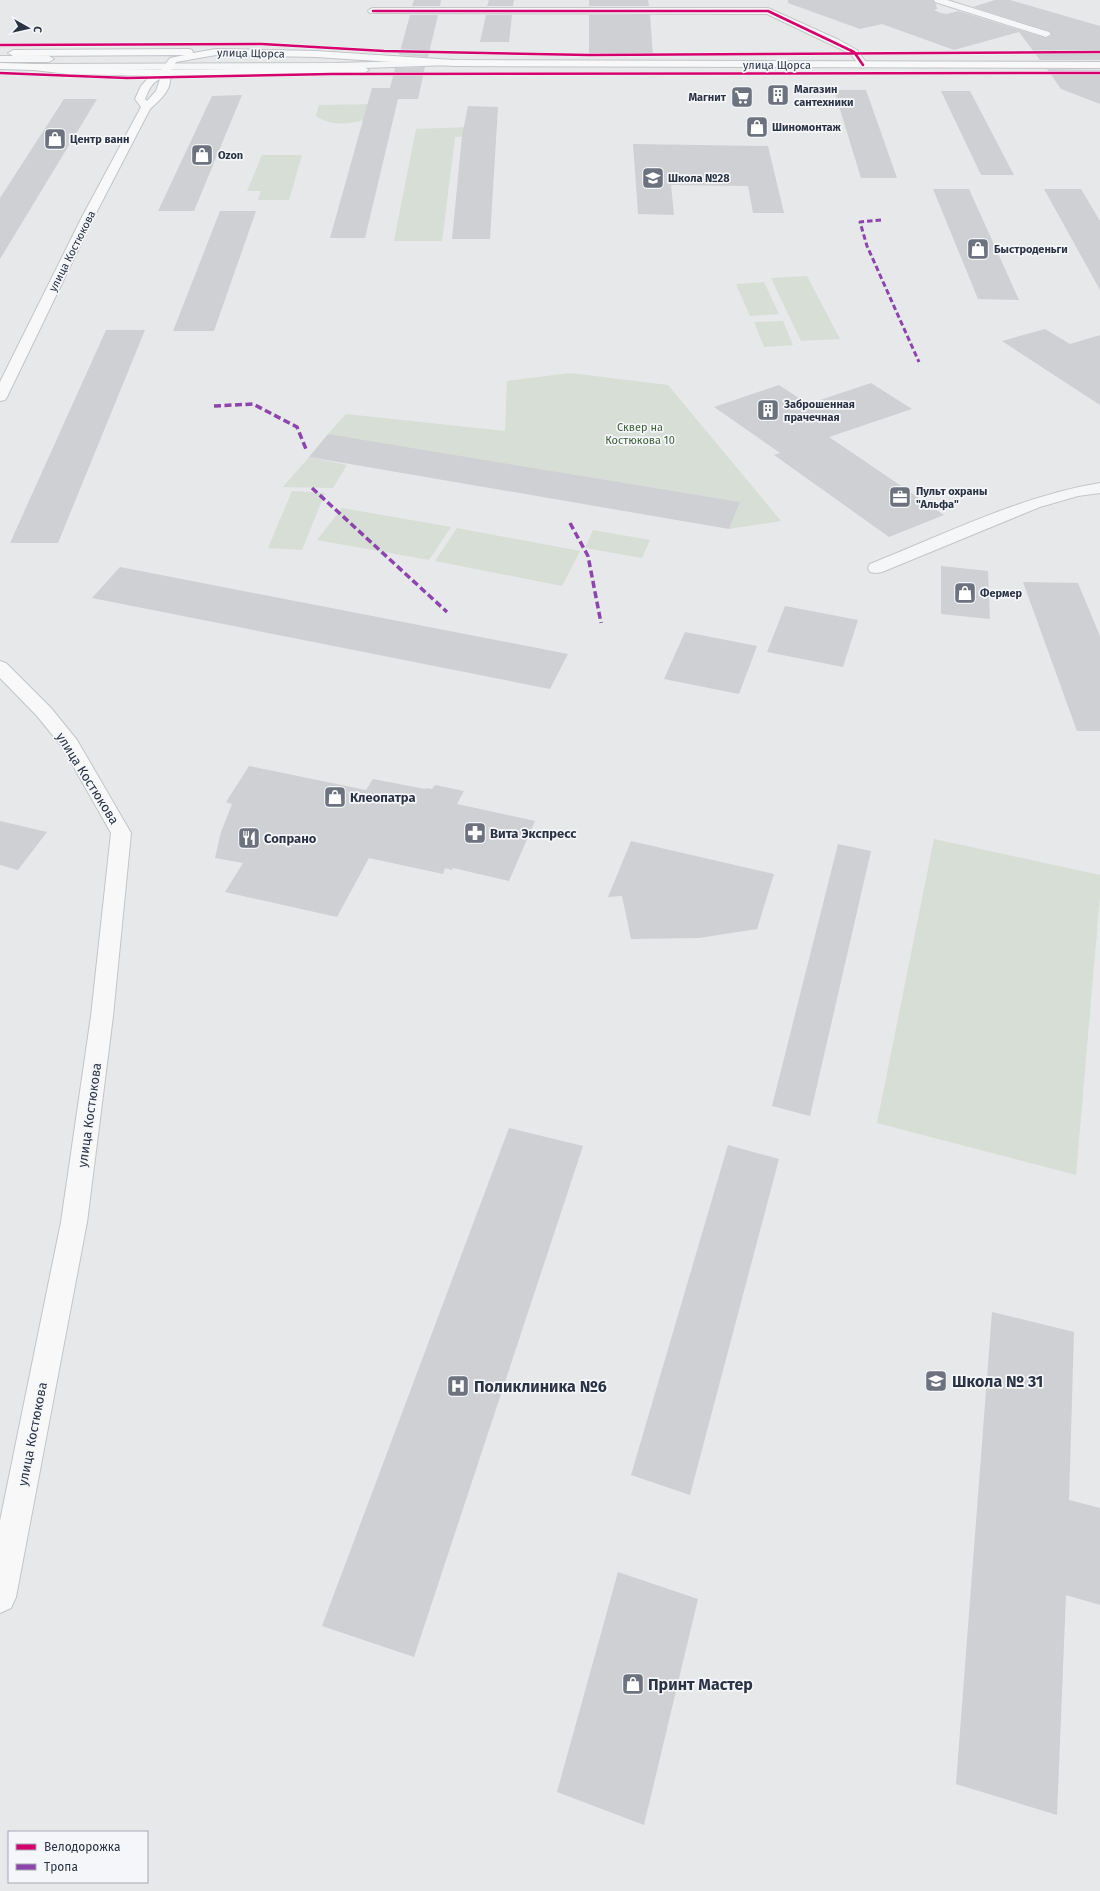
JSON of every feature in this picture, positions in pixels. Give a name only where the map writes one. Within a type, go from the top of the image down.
[{"type":"main road","name":"улица Щорса","points":[[169,66],[216,52],[316,54],[454,63],[1100,65]]},
{"type":"main road","points":[[0,54],[216,52]]},
{"type":"main road","points":[[920,65],[988,61],[1100,60]]},
{"type":"main road","points":[[0,66],[34,67],[68,71],[169,66],[335,71],[524,64]]},
{"type":"main road","points":[[146,107],[140,99],[146,86],[151,79],[169,66]]},
{"type":"main road","name":"улица Костюкова","points":[[0,397],[88,217],[146,107],[157,99],[165,86],[169,66]]},
{"type":"main road","name":"улица Костюкова","points":[[0,667],[44,712],[70,744],[121,833],[102,1016],[74,1222],[0,1597]]},
{"type":"street","points":[[938,0],[1046,34]]},
{"type":"street","points":[[951,4],[966,0]]},
{"type":"street","points":[[373,11],[768,11],[836,42],[854,52],[863,65]]},
{"type":"street","name":"улица Щорса","points":[[0,59],[169,66],[336,66],[454,63]]},
{"type":"street","points":[[876,568],[1034,504],[1076,492],[1100,488]]},
{"type":"green space","points":[[376,104],[372,118],[358,121],[337,123],[323,120],[316,116],[319,105]]},
{"type":"green space","points":[[471,127],[472,136],[455,137],[442,241],[394,241],[416,129]]},
{"type":"green space","points":[[262,155],[302,155],[289,200],[258,200],[261,191],[247,191]]},
{"type":"green space","points":[[807,276],[840,339],[801,341],[771,278]]},
{"type":"green space","points":[[764,282],[779,314],[750,316],[736,284]]},
{"type":"green space","points":[[783,321],[793,345],[764,347],[754,322]]},
{"type":"green space","name":"Сквер на Костюкова 10","points":[[570,373],[668,385],[781,521],[729,529],[739,502],[328,434],[346,414],[505,431],[507,381]]},
{"type":"green space","points":[[309,457],[347,465],[333,488],[283,487]]},
{"type":"green space","points":[[292,491],[325,493],[302,550],[268,548]]},
{"type":"green space","points":[[342,508],[451,527],[429,560],[317,540]]},
{"type":"green space","points":[[457,528],[580,551],[562,586],[435,561]]},
{"type":"green space","points":[[593,530],[650,540],[642,558],[585,548]]},
{"type":"green space","points":[[934,839],[1100,875],[1100,896],[1076,1175],[877,1123]]},
{"type":"building","points":[[414,0],[441,0],[440,6],[412,6]]},
{"type":"building","points":[[489,0],[514,0],[513,6],[487,6]]},
{"type":"building","points":[[589,0],[648,0],[649,6],[589,6]]},
{"type":"building","points":[[788,0],[933,0],[937,9],[934,10],[941,13],[947,14],[958,11],[1046,38],[1052,35],[1049,31],[973,7],[995,0],[1010,0],[1100,26],[1100,60],[1040,60],[1019,32],[954,50],[882,24],[860,29],[788,3]]},
{"type":"building","points":[[410,15],[438,15],[428,57],[399,55]]},
{"type":"building","points":[[486,15],[512,15],[509,42],[480,42]]},
{"type":"building","points":[[589,15],[650,15],[653,55],[589,54]]},
{"type":"building","points":[[425,67],[418,99],[398,99],[365,238],[330,238],[372,88],[390,88],[395,68]]},
{"type":"building","points":[[1047,69],[1100,70],[1100,104],[1061,89]]},
{"type":"building","points":[[834,90],[866,90],[897,178],[861,178]]},
{"type":"building","points":[[941,91],[970,91],[1014,175],[981,175]]},
{"type":"building","points":[[242,95],[194,211],[158,211],[212,96]]},
{"type":"building","points":[[64,99],[97,99],[0,259],[0,198]]},
{"type":"building","points":[[468,106],[498,107],[490,239],[452,239],[462,136]]},
{"type":"building","points":[[633,144],[768,146],[784,213],[753,213],[748,186],[671,185],[674,215],[638,214]]},
{"type":"building","points":[[933,189],[969,189],[1019,300],[978,299]]},
{"type":"building","points":[[1044,189],[1081,189],[1100,221],[1100,290]]},
{"type":"building","points":[[220,211],[256,211],[214,331],[173,331]]},
{"type":"building","points":[[1045,329],[1070,344],[1100,335],[1100,405],[1002,341]]},
{"type":"building","points":[[106,330],[145,330],[58,543],[10,543]]},
{"type":"building","points":[[871,383],[912,409],[829,437],[944,515],[889,537],[774,455],[780,453],[714,407],[779,385],[808,404]]},
{"type":"building","points":[[328,434],[740,502],[729,529],[309,457]]},
{"type":"building","name":"Фермер","points":[[941,566],[988,571],[990,619],[941,614]]},
{"type":"building","points":[[120,567],[568,654],[550,689],[92,598]]},
{"type":"building","points":[[1023,582],[1078,583],[1100,636],[1100,731],[1077,731]]},
{"type":"building","points":[[785,606],[858,620],[843,667],[767,652]]},
{"type":"building","points":[[685,632],[757,646],[739,694],[664,679]]},
{"type":"building","points":[[249,766],[366,790],[373,779],[425,789],[432,789],[435,785],[464,791],[457,804],[535,821],[509,881],[453,868],[452,870],[445,868],[443,874],[369,858],[337,917],[225,892],[243,863],[215,858],[221,832],[232,804],[226,802]]},
{"type":"building","points":[[0,821],[47,832],[18,870],[0,865]]},
{"type":"building","points":[[631,841],[774,874],[757,929],[699,938],[631,939],[622,896],[608,897]]},
{"type":"building","points":[[838,844],[871,851],[810,1116],[772,1106]]},
{"type":"building","name":"Поликлиника №6","points":[[509,1128],[583,1146],[414,1657],[322,1626]]},
{"type":"building","points":[[728,1145],[779,1159],[690,1495],[631,1475]]},
{"type":"building","points":[[992,1312],[1074,1332],[1069,1500],[1100,1508],[1100,1605],[1066,1595],[1057,1815],[956,1784]]},
{"type":"building","points":[[618,1572],[698,1599],[644,1825],[557,1792]]},
{"type":"marked path","points":[[881,220],[860,222],[867,246],[919,362]]},
{"type":"marked path","points":[[214,406],[253,404],[297,427],[306,449]]},
{"type":"marked path","points":[[312,488],[447,612]]},
{"type":"marked path","points":[[570,523],[588,556],[601,623]]},
{"type":"cycle path","points":[[373,11],[768,11],[836,42],[854,52],[863,65]]},
{"type":"cycle path","points":[[0,45],[262,44],[384,51],[589,55],[1100,52]]},
{"type":"cycle path","points":[[0,73],[127,78],[332,74],[1100,73]]},
{"type":"place","name":"Магазин сантехники","points":[[778,95]]},
{"type":"place","name":"Магнит","points":[[742,97]]},
{"type":"place","name":"Шиномонтаж","points":[[757,127]]},
{"type":"place","name":"Центр ванн","points":[[55,139]]},
{"type":"place","name":"Ozon","points":[[202,155]]},
{"type":"place","name":"Школа №28","points":[[653,178]]},
{"type":"place","name":"Быстроденьги","points":[[978,249]]},
{"type":"place","name":"Заброшенная прачечная","points":[[768,410]]},
{"type":"place","name":"Пульт охраны \"Альфа\"","points":[[900,497]]},
{"type":"place","name":"Фермер","points":[[965,593]]},
{"type":"place","name":"Клеопатра","points":[[335,797]]},
{"type":"place","name":"Вита Экспресс","points":[[475,833]]},
{"type":"place","name":"Сопрано","points":[[249,838]]},
{"type":"place","name":"Школа № 31","points":[[936,1381]]},
{"type":"place","name":"Поликлиника №6","points":[[458,1386]]},
{"type":"place","name":"Принт Мастер","points":[[633,1684]]}]
